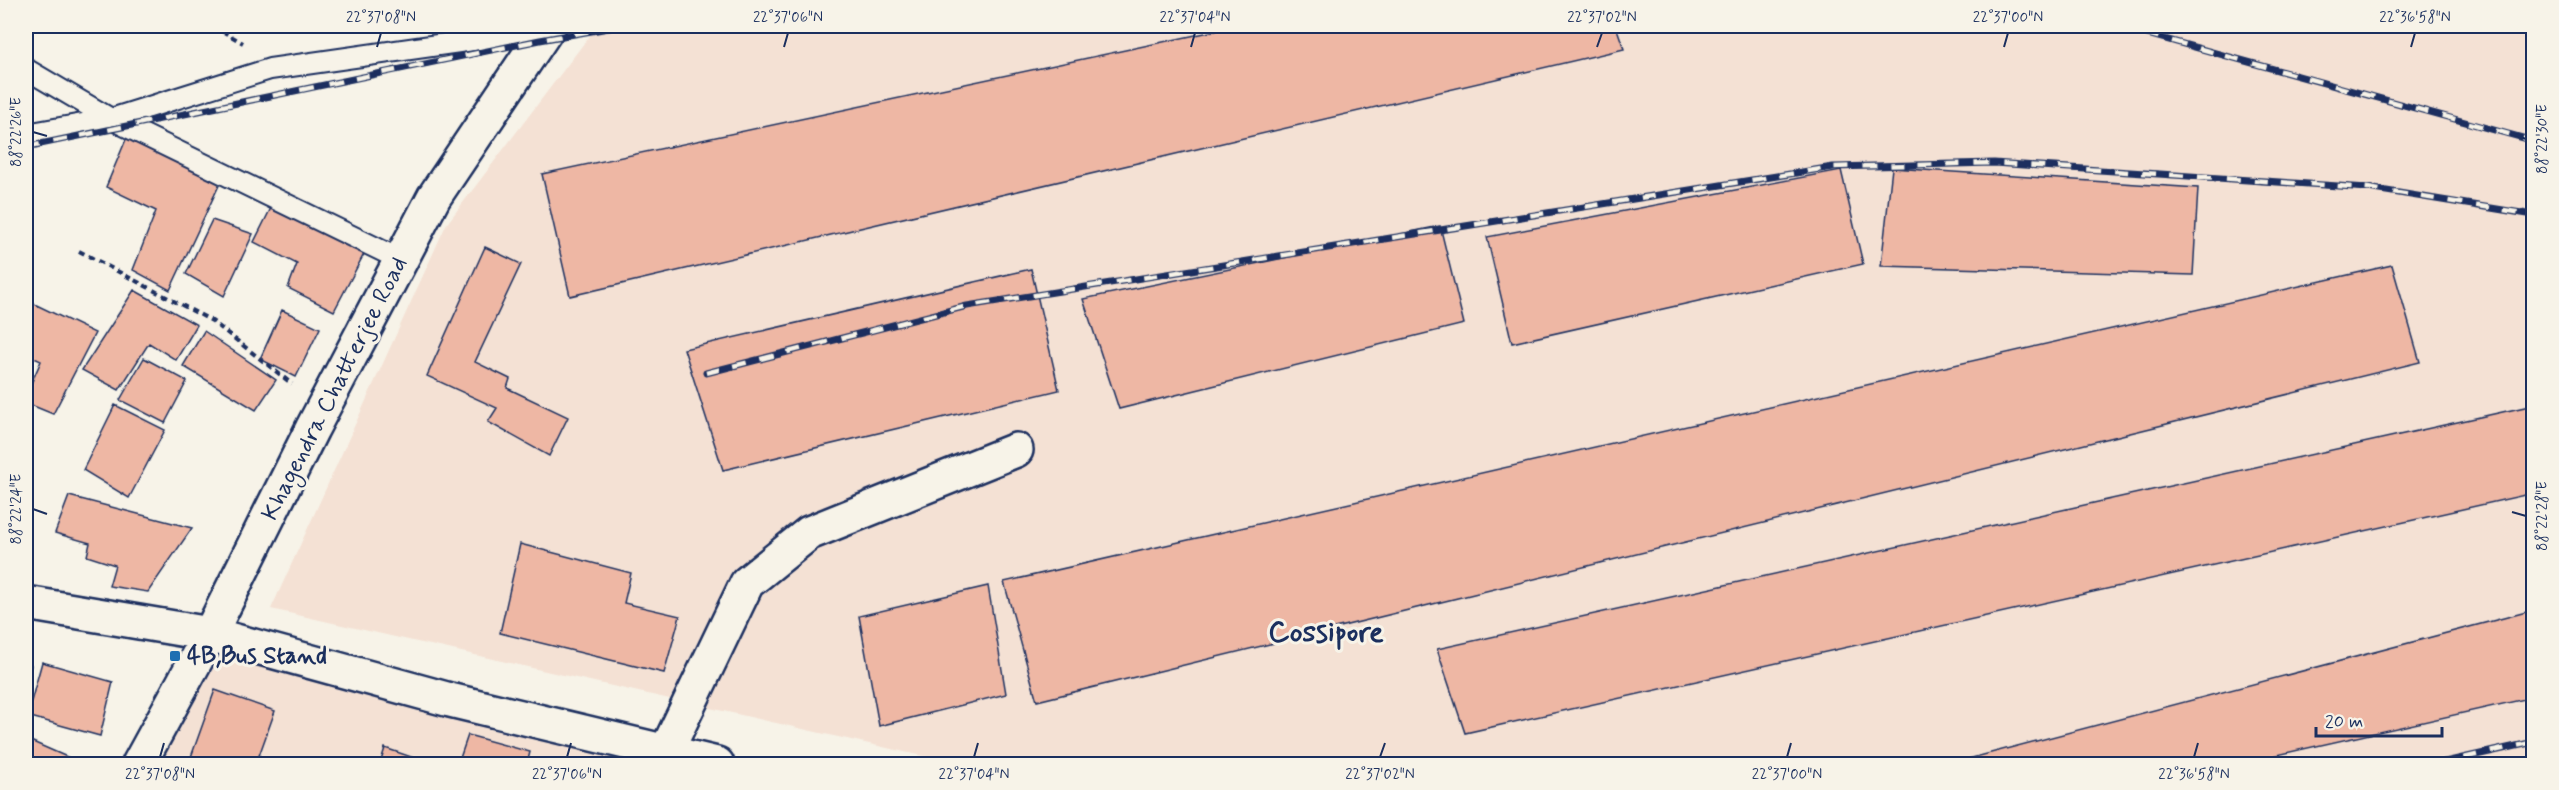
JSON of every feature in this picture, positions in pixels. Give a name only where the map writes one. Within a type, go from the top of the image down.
[{"type":"street","name":"Khagendra Chatterjee Road","points":[[140,765],[210,634],[323,408],[434,197],[548,26]]},
{"type":"street","points":[[653,755],[747,583],[809,533],[1016,450]]},
{"type":"street","points":[[26,603],[210,634],[653,755],[717,765]]},
{"type":"lane","points":[[26,134],[111,119],[270,69],[501,36],[548,26]]},
{"type":"lane","points":[[26,69],[111,119],[401,260]]},
{"type":"path","points":[[80,251],[212,321],[323,408]]},
{"type":"shaded area","points":[[597,26],[2533,26],[2533,764],[958,764],[271,609],[446,225]]},
{"type":"shaded area","points":[[222,648],[713,764],[160,764]]},
{"type":"building","points":[[1238,26],[1616,26],[1624,49],[570,296],[542,174]]},
{"type":"building","points":[[127,137],[221,181],[170,290],[133,270],[156,211],[106,187]]},
{"type":"building","points":[[1892,168],[2198,188],[2193,275],[1881,266]]},
{"type":"building","points":[[1841,170],[1863,264],[1512,343],[1487,237]]},
{"type":"building","points":[[273,204],[365,252],[334,311],[288,288],[297,264],[254,242]]},
{"type":"building","points":[[212,220],[253,234],[224,296],[186,274]]},
{"type":"building","points":[[1440,226],[1464,324],[1119,409],[1083,299]]},
{"type":"building","points":[[485,247],[521,264],[475,362],[510,379],[507,388],[568,417],[549,456],[488,422],[497,408],[427,376]]},
{"type":"building","points":[[2392,265],[2420,362],[1037,701],[1004,582]]},
{"type":"building","points":[[1031,269],[1059,390],[723,470],[684,349]]},
{"type":"building","points":[[134,290],[197,325],[176,360],[149,343],[119,390],[82,370]]},
{"type":"building","points":[[26,300],[95,333],[53,414],[26,403],[26,395],[41,361],[26,354]]},
{"type":"building","points":[[282,310],[320,328],[296,377],[260,359]]},
{"type":"building","points":[[204,331],[276,380],[256,410],[183,366]]},
{"type":"building","points":[[144,358],[187,381],[165,423],[120,400]]},
{"type":"building","points":[[115,405],[165,430],[129,498],[83,470]]},
{"type":"building","points":[[2534,405],[2534,493],[1465,733],[1437,649]]},
{"type":"building","points":[[69,496],[192,528],[148,592],[109,586],[115,565],[87,556],[90,543],[55,533]]},
{"type":"building","points":[[520,544],[631,573],[624,603],[680,616],[664,673],[500,633]]},
{"type":"building","points":[[988,586],[1006,694],[879,726],[859,616]]},
{"type":"building","points":[[2534,610],[2534,697],[2255,760],[2257,764],[1949,764]]},
{"type":"building","points":[[42,662],[113,682],[100,736],[27,716]]},
{"type":"building","points":[[26,663],[31,665],[26,686]]},
{"type":"building","points":[[215,690],[275,711],[256,764],[211,764],[191,757]]},
{"type":"building","points":[[468,735],[530,752],[527,764],[458,764]]},
{"type":"building","points":[[26,739],[83,764],[26,764]]},
{"type":"building","points":[[385,748],[429,763],[380,764]]},
{"type":"railway","points":[[26,147],[540,40],[620,26]]},
{"type":"railway","points":[[2118,26],[2534,141]]},
{"type":"railway","points":[[706,373],[967,306],[1833,167],[1994,163],[2368,188],[2534,215]]},
{"type":"railway","points":[[2436,764],[2534,742]]},
{"type":"place","name":"4B,Bus Stand","points":[[175,656]]},
{"type":"district","name":"Cossipore","points":[[1326,632]]}]
